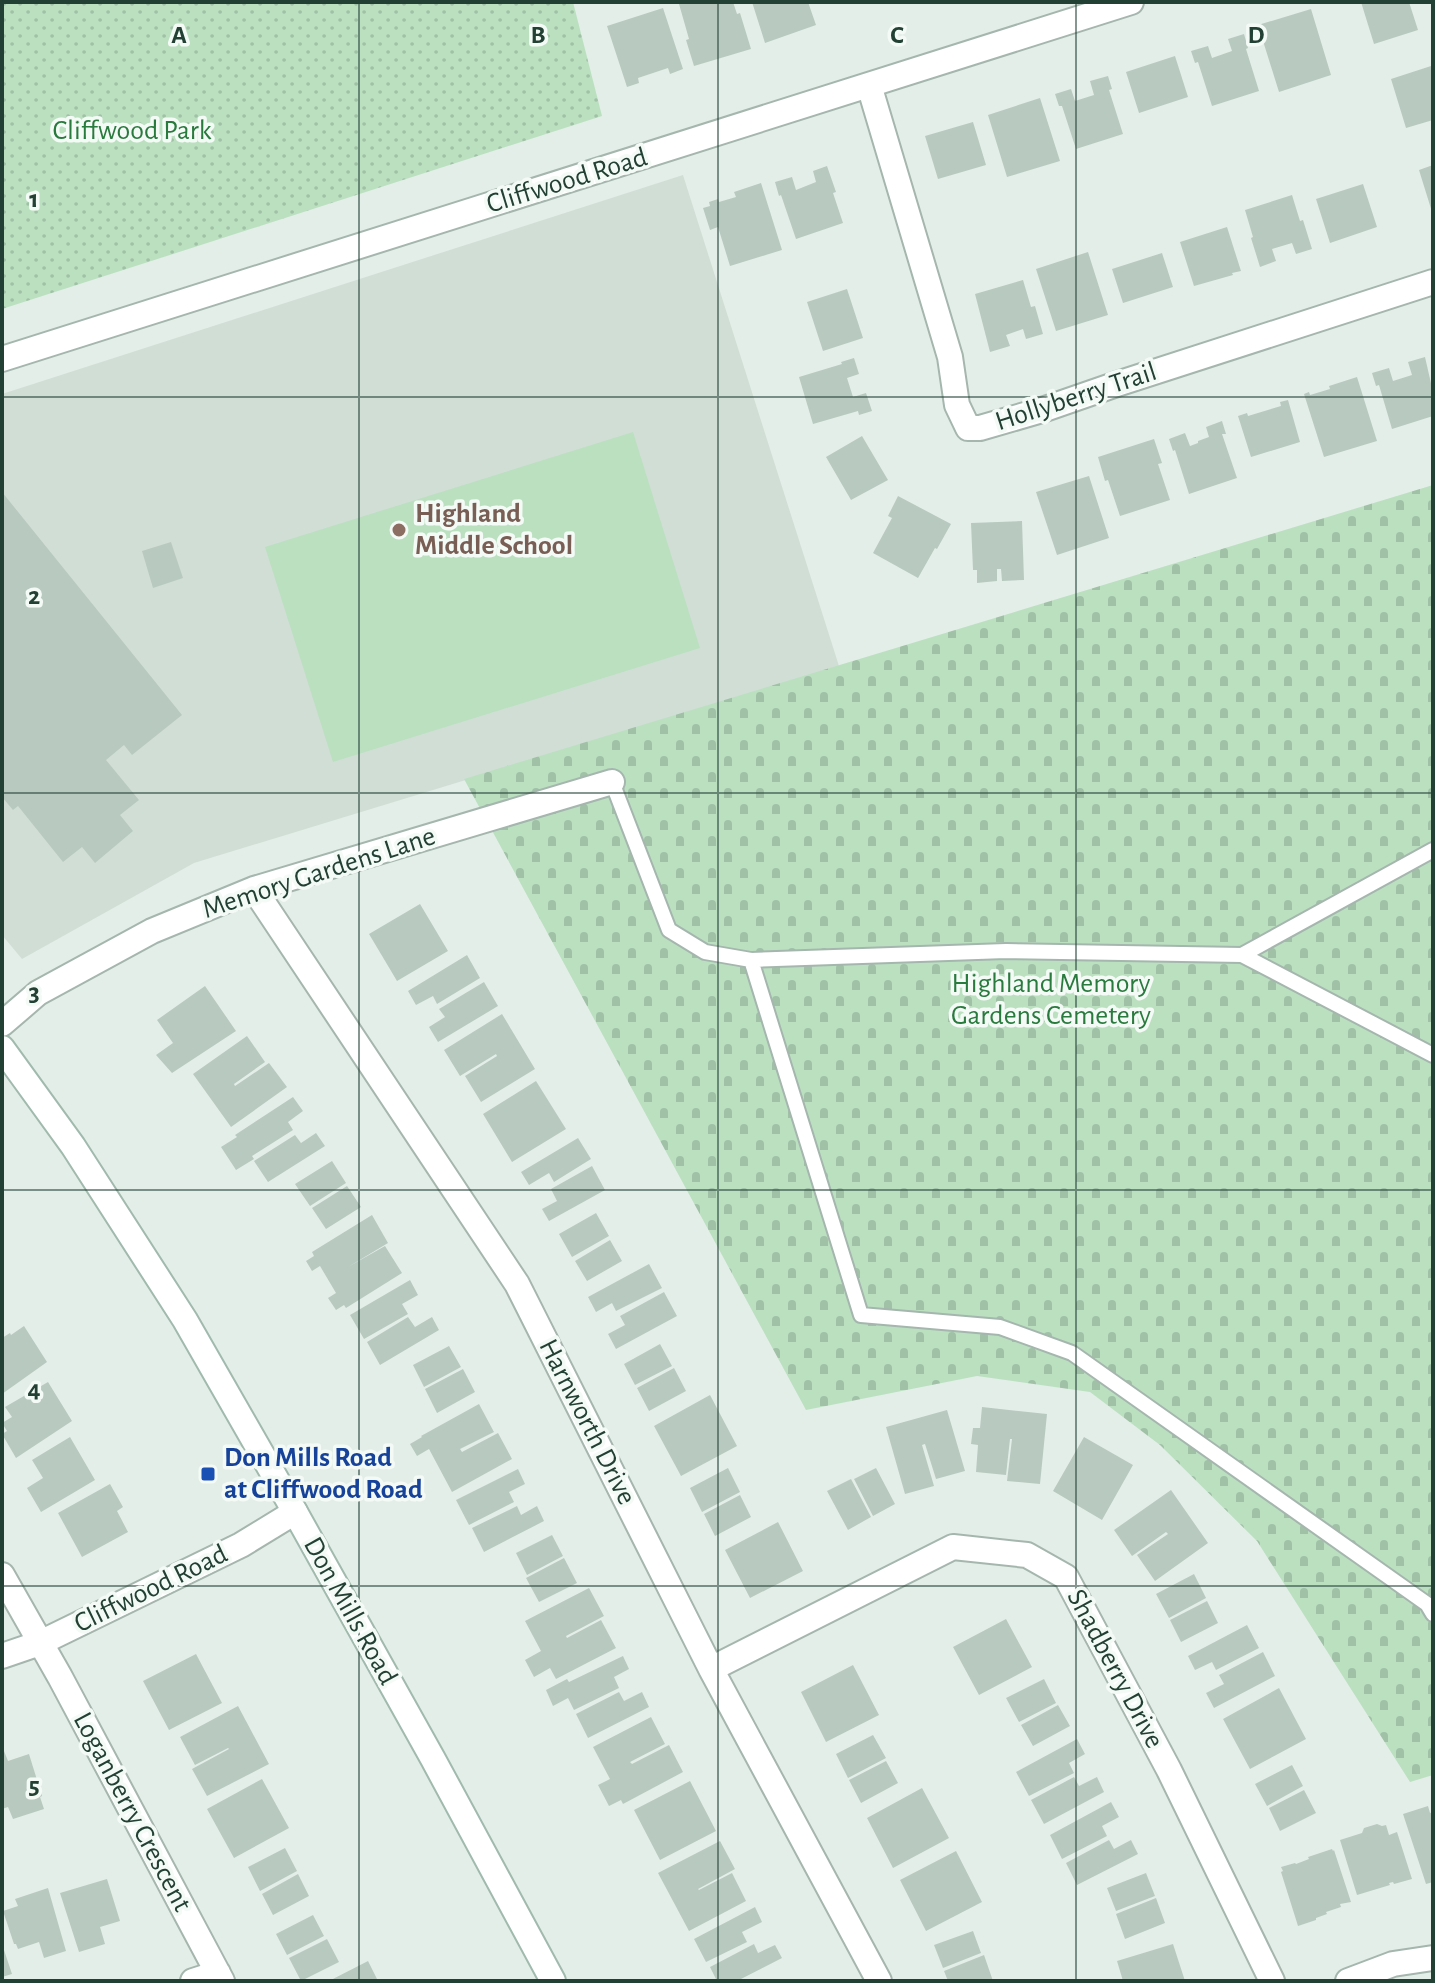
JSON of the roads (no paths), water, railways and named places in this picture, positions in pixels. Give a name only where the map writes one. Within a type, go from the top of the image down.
[{"type":"street","name":"Cliffwood Road","points":[[2,359],[1131,2]]},
{"type":"street","name":"Hollyberry Trail","points":[[869,85],[950,357],[957,405],[968,428],[980,428],[1042,410],[1433,282]]},
{"type":"street","name":"Memory Gardens Lane","points":[[2,1024],[38,993],[152,931],[254,889],[612,782]]},
{"type":"street","name":"Harnworth Drive","points":[[254,889],[517,1284],[711,1669],[879,1981]]},
{"type":"street","name":"Don Mills Road","points":[[2,1048],[73,1146],[185,1320],[441,1773],[553,1981]]},
{"type":"street","name":"Cliffwood Road","points":[[2,1656],[40,1643],[241,1545],[295,1512]]},
{"type":"street","name":"Shadberry Drive","points":[[711,1669],[953,1547],[1027,1555],[1066,1577],[1169,1770],[1272,1981]]},
{"type":"street","name":"Loganberry Crescent","points":[[2,1575],[68,1691],[220,1977]]},
{"type":"street","points":[[1348,1981],[1393,1964],[1433,1958]]},
{"type":"street","points":[[193,1981],[220,1977]]},
{"type":"lane","points":[[612,782],[669,930],[705,952],[751,960],[1006,951],[1242,955],[1433,1055]]},
{"type":"lane","points":[[1242,955],[1433,850]]},
{"type":"lane","points":[[751,960],[861,1315],[1000,1327],[1072,1353],[1427,1604],[1433,1614]]},
{"type":"place","name":"Highland Middle School","points":[[399,530]]},
{"type":"place","name":"Don Mills Road at Cliffwood Road","points":[[208,1474]]},
{"type":"park label","name":"Cliffwood Park","points":[[132,131]]},
{"type":"park label","name":"Highland Memory Gardens Cemetery","points":[[1051,1000]]}]
